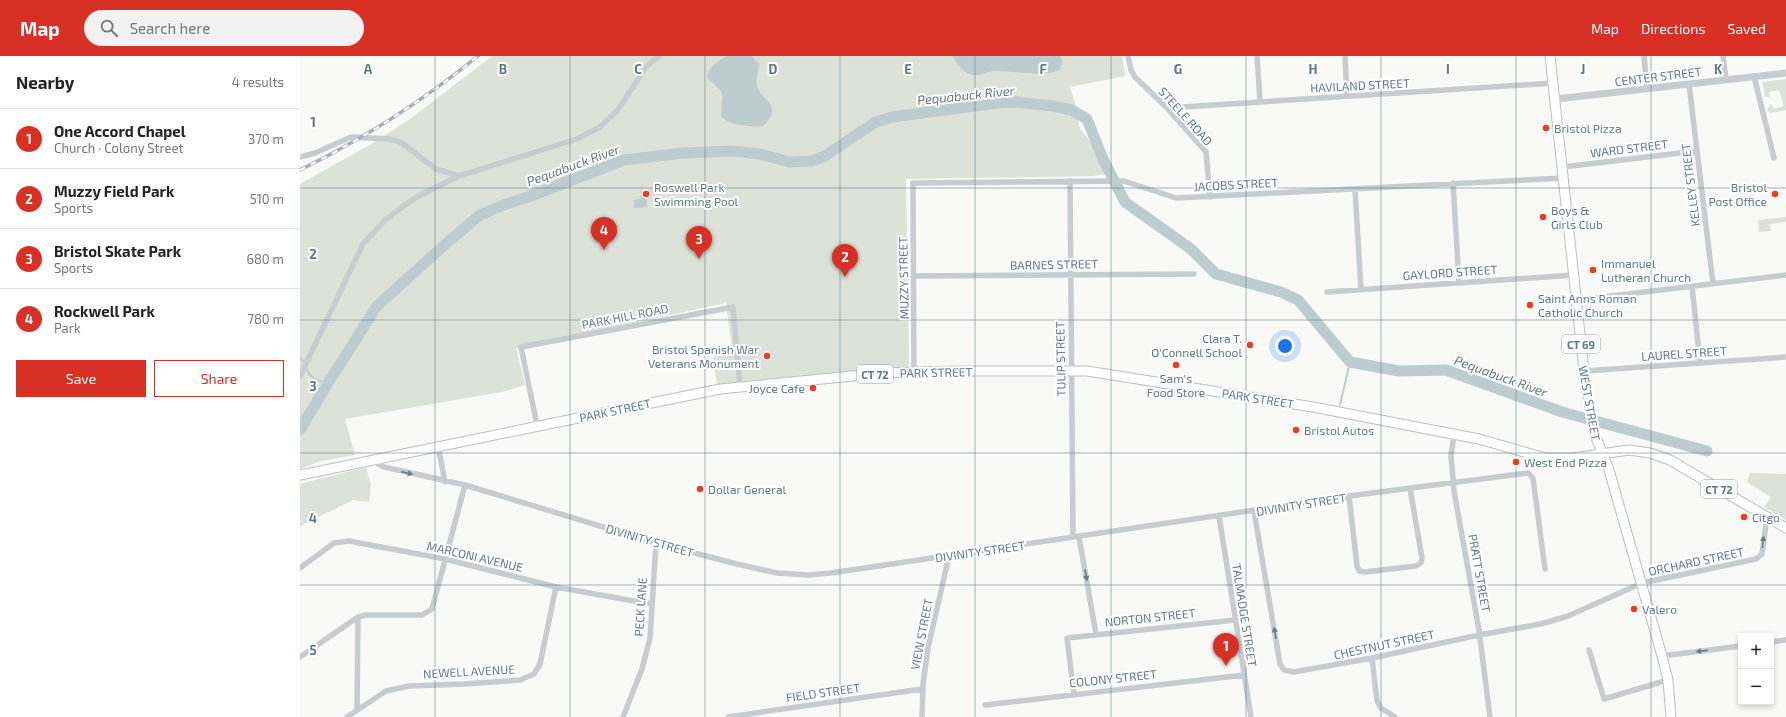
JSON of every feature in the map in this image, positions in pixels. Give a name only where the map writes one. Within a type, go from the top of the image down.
[{"type":"main road","name":"WEST STREET","points":[[1550,56],[1556,99],[1584,371],[1592,428],[1609,470],[1662,656],[1668,680],[1671,717]]},
{"type":"main road","name":"PARK STREET","points":[[300,475],[438,445],[740,386],[914,371],[1072,370],[1313,407],[1492,442],[1531,455],[1549,459],[1573,458],[1601,453]]},
{"type":"main road","name":"CT 72","points":[[1601,453],[1634,451],[1660,456],[1786,528]]},
{"type":"street","points":[[300,376],[363,244],[386,219],[415,198],[459,176],[577,139],[600,127],[618,110],[646,67],[659,56]]},
{"type":"street","name":"STEELE ROAD","points":[[1128,56],[1131,70],[1136,77],[1167,108],[1206,152],[1210,197]]},
{"type":"street","points":[[1257,56],[1260,101]]},
{"type":"street","points":[[1345,56],[1347,96]]},
{"type":"street","points":[[1644,56],[1647,88]]},
{"type":"street","points":[[1723,56],[1726,79]]},
{"type":"street","name":"CENTER STREET","points":[[1556,99],[1786,73]]},
{"type":"street","points":[[1754,76],[1774,158]]},
{"type":"street","name":"HAVILAND STREET","points":[[1167,108],[1554,83]]},
{"type":"street","name":"KELLEY STREET","points":[[1690,84],[1713,284]]},
{"type":"street","points":[[300,157],[315,153],[351,137],[390,139],[402,143],[436,169],[459,176]]},
{"type":"street","name":"WARD STREET","points":[[1563,167],[1697,151]]},
{"type":"street","name":"JACOBS STREET","points":[[913,183],[1124,181],[1176,198],[1564,178]]},
{"type":"street","name":"TULIP STREET","points":[[1070,181],[1073,538]]},
{"type":"street","name":"MUZZY STREET","points":[[913,183],[914,371]]},
{"type":"street","points":[[1453,183],[1459,282]]},
{"type":"street","points":[[1355,188],[1361,290]]},
{"type":"street","name":"BARNES STREET","points":[[914,276],[1194,274]]},
{"type":"street","name":"GAYLORD STREET","points":[[1327,292],[1574,275]]},
{"type":"street","points":[[1577,300],[1786,276]]},
{"type":"street","points":[[1692,286],[1700,363]]},
{"type":"street","name":"PARK HILL ROAD","points":[[537,425],[521,347],[733,307],[740,386]]},
{"type":"street","name":"LAUREL STREET","points":[[1584,371],[1786,357]]},
{"type":"street","name":"PRATT STREET","points":[[1454,434],[1451,450],[1454,482],[1479,635],[1490,717]]},
{"type":"street","points":[[438,445],[445,482]]},
{"type":"street","name":"DIVINITY STREET","points":[[372,459],[384,467],[445,482],[465,485],[656,543],[777,574],[800,575],[831,573],[1349,496],[1524,473],[1533,476],[1545,570]]},
{"type":"street","points":[[300,657],[358,617],[366,614],[422,616],[432,609],[465,485]]},
{"type":"street","points":[[1349,496],[1357,566],[1359,571],[1365,572],[1416,566],[1421,563],[1422,558],[1410,488]]},
{"type":"street","name":"CHESTNUT STREET","points":[[1254,511],[1280,664],[1284,670],[1294,672],[1541,624],[1568,616],[1642,583]]},
{"type":"street","name":"TALMADGE STREET","points":[[1219,516],[1251,717]]},
{"type":"street","name":"ORCHARD STREET","points":[[1642,583],[1756,560],[1762,554],[1767,517]]},
{"type":"street","points":[[1079,536],[1096,634]]},
{"type":"street","name":"MARCONI AVENUE","points":[[300,568],[334,543],[341,541],[445,559],[556,586],[651,604]]},
{"type":"street","name":"PECK LANE","points":[[623,717],[642,669],[650,638],[656,543]]},
{"type":"street","name":"VIEW STREET","points":[[922,717],[922,689],[928,648],[950,556]]},
{"type":"street","name":"NEWELL AVENUE","points":[[347,717],[386,691],[409,686],[465,684],[528,678],[534,674],[540,664],[556,586]]},
{"type":"street","points":[[358,617],[358,709]]},
{"type":"street","name":"NORTON STREET","points":[[1074,694],[1067,638],[1235,620]]},
{"type":"street","points":[[1774,642],[1786,640]]},
{"type":"street","points":[[1662,656],[1738,646]]},
{"type":"street","points":[[1589,650],[1604,700],[1668,680]]},
{"type":"street","points":[[1372,658],[1377,701],[1381,708],[1395,717]]},
{"type":"street","name":"COLONY STREET","points":[[985,705],[1244,675]]},
{"type":"street","name":"FIELD STREET","points":[[728,717],[922,689]]},
{"type":"shaded area","points":[[492,56],[1122,56],[1125,76],[1070,87],[1080,129],[1102,154],[1105,174],[1093,176],[906,179],[909,364],[907,367],[736,382],[717,386],[713,356],[715,353],[732,349],[726,303],[516,348],[525,385],[502,392],[345,419],[355,455],[321,461],[300,469],[300,184],[373,143],[413,117]]},
{"type":"shaded area","points":[[727,56],[752,56],[759,64],[756,81],[757,86],[772,108],[772,113],[769,119],[763,126],[734,124],[721,116],[723,97],[721,91],[707,78],[707,74],[714,64]]},
{"type":"shaded area","points":[[952,56],[1060,56],[1063,62],[1060,70],[1045,74],[990,71],[972,75],[963,70]]},
{"type":"shaded area","points":[[1786,79],[1786,110],[1770,113],[1767,110],[1772,104],[1773,109],[1784,106],[1779,90],[1769,92],[1770,97],[1765,97],[1762,82]]},
{"type":"shaded area","points":[[650,189],[651,196],[647,196],[647,207],[634,208],[634,200],[641,199],[640,191]]},
{"type":"shaded area","points":[[1786,217],[1786,222],[1770,224],[1771,231],[1759,232],[1758,220]]},
{"type":"shaded area","points":[[366,467],[371,485],[369,502],[353,500],[300,526],[300,484]]},
{"type":"shaded area","points":[[1750,473],[1786,474],[1786,520],[1764,507],[1771,497],[1747,482]]},
{"type":"waterway","name":"Pequabuck River","points":[[300,430],[377,306],[480,215],[624,160],[683,153],[731,151],[760,154],[789,162],[811,161],[825,156],[874,123],[892,117],[997,103],[1016,102],[1072,110],[1087,119],[1103,159],[1125,202],[1191,249],[1216,274],[1281,292],[1298,300],[1350,362],[1399,371],[1446,370],[1562,412],[1707,451]]},
{"type":"waterway","points":[[300,357],[303,361]]},
{"type":"waterway","points":[[1340,405],[1350,362]]},
{"type":"waterway","points":[[307,370],[311,376],[328,383]]},
{"type":"railway","points":[[300,170],[370,132],[414,104],[478,56]]},
{"type":"place","name":"Bristol Pizza","points":[[1546,128]]},
{"type":"place","name":"Roswell Park Swimming Pool","points":[[646,194]]},
{"type":"place","name":"Bristol Post Office","points":[[1775,194]]},
{"type":"place","name":"Boys & Girls Club","points":[[1543,217]]},
{"type":"place","name":"Rockwell Park","points":[[604,250]]},
{"type":"place","name":"Bristol Skate Park","points":[[699,259]]},
{"type":"place","name":"Immanuel Lutheran Church","points":[[1593,270]]},
{"type":"place","name":"Muzzy Field Park","points":[[845,277]]},
{"type":"place","name":"Saint Anns Roman Catholic Church","points":[[1530,305]]},
{"type":"place","name":"Clara T. O'Connell School","points":[[1250,345]]},
{"type":"place","name":"Bristol Spanish War Veterans Monument","points":[[767,356]]},
{"type":"place","name":"Sam's Food Store","points":[[1176,365]]},
{"type":"place","name":"Joyce Cafe","points":[[813,388]]},
{"type":"place","name":"Bristol Autos","points":[[1296,430]]},
{"type":"place","name":"West End Pizza","points":[[1516,462]]},
{"type":"place","name":"Dollar General","points":[[700,489]]},
{"type":"place","name":"Citgo","points":[[1744,517]]},
{"type":"place","name":"Valero","points":[[1634,609]]},
{"type":"place","name":"One Accord Chapel","points":[[1226,666]]}]
